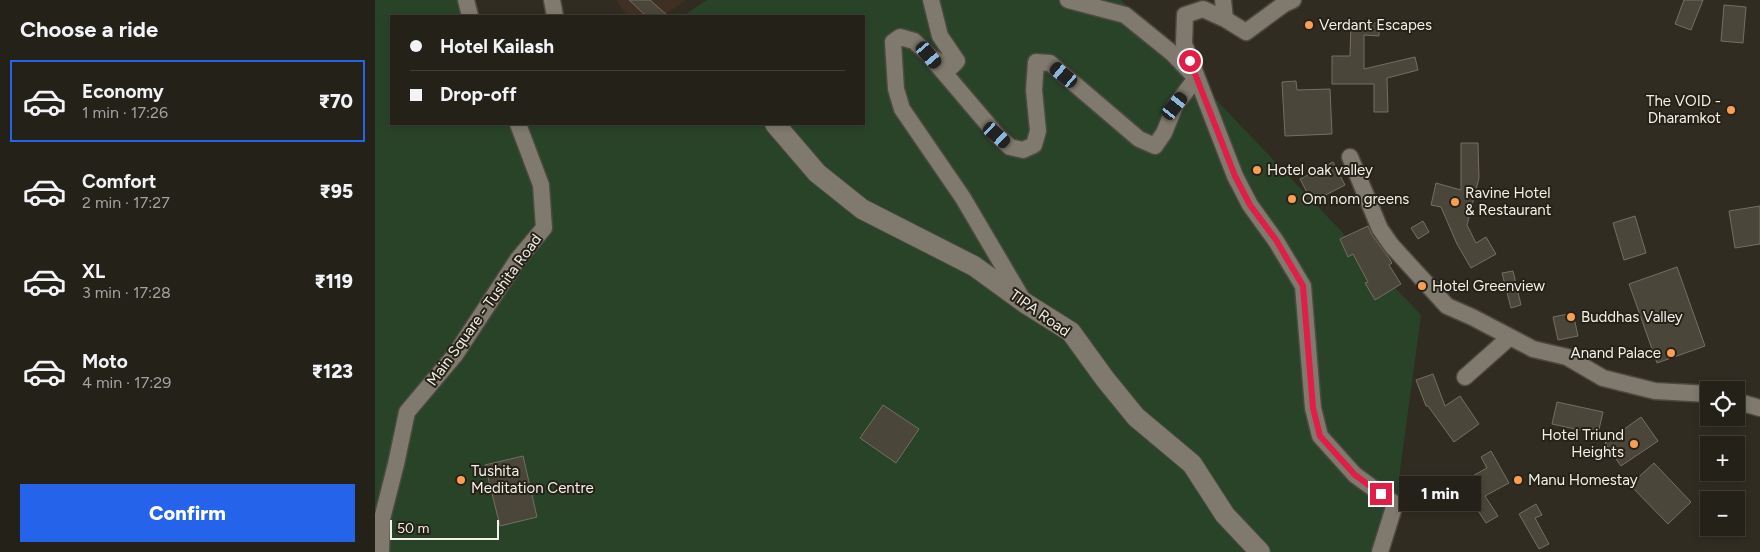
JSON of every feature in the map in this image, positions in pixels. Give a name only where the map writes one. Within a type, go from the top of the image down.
[{"type":"street","points":[[466,0],[470,15]]},
{"type":"street","points":[[551,0],[557,15]]},
{"type":"street","points":[[557,0],[557,15]]},
{"type":"street","points":[[929,55],[950,68],[957,61],[940,36],[931,0]]},
{"type":"street","points":[[1068,0],[1125,15],[1172,53],[1196,78]]},
{"type":"street","points":[[1223,0],[1225,19]]},
{"type":"street","points":[[1293,0],[1284,4],[1246,32],[1225,19],[1203,9],[1185,15],[1184,44],[1235,176],[1303,286],[1313,408],[1320,436],[1355,475],[1395,504],[1380,552]]},
{"type":"street","points":[[1025,303],[963,198],[902,109],[896,89],[893,42],[900,37],[914,41],[929,55],[997,135],[1010,146],[1023,150],[1034,145],[1038,131],[1034,90],[1036,62],[1050,63],[1139,139],[1155,146],[1164,133],[1175,106],[1196,78]]},
{"type":"street","name":"Main Square - Tushita Road","points":[[381,552],[382,519],[407,412],[455,355],[518,259],[544,228],[541,185],[518,125]]},
{"type":"street","name":"TIPA Road","points":[[776,125],[817,173],[862,209],[974,266],[1025,303],[1071,332],[1136,418],[1192,464],[1225,515],[1260,552]]},
{"type":"street","points":[[1350,157],[1380,229],[1392,246],[1447,306],[1533,349],[1567,357],[1603,378],[1655,391],[1700,394]]},
{"type":"street","points":[[1465,377],[1510,337]]},
{"type":"street","points":[[1745,404],[1760,408]]},
{"type":"shaded area","points":[[616,0],[686,0],[664,15],[626,15]]},
{"type":"green space","points":[[375,0],[466,0],[469,15],[390,15],[390,125],[865,125],[865,15],[684,15],[707,0],[1121,0],[1421,315],[1389,552],[375,552]]},
{"type":"building","points":[[629,0],[650,0],[667,15],[645,15]]},
{"type":"building","points":[[1684,0],[1703,0],[1691,30],[1675,24]]},
{"type":"building","points":[[1724,5],[1746,7],[1743,43],[1721,41]]},
{"type":"building","points":[[1351,23],[1379,23],[1379,36],[1364,35],[1364,69],[1415,57],[1418,70],[1387,78],[1388,112],[1374,112],[1374,84],[1332,84],[1332,56],[1350,56]]},
{"type":"building","points":[[1296,81],[1297,90],[1330,89],[1332,134],[1285,136],[1282,82]]},
{"type":"building","points":[[1461,143],[1478,143],[1479,178],[1467,225],[1476,243],[1486,237],[1496,254],[1471,268],[1457,244],[1441,207],[1431,205],[1436,183],[1461,190]]},
{"type":"building","points":[[1333,162],[1345,185],[1312,202],[1300,179]]},
{"type":"building","points":[[1760,206],[1760,244],[1735,248],[1729,211]]},
{"type":"building","points":[[1635,216],[1646,253],[1624,260],[1613,223]]},
{"type":"building","points":[[1423,221],[1429,232],[1418,239],[1411,228]]},
{"type":"building","points":[[1368,226],[1372,235],[1392,263],[1389,265],[1401,284],[1375,300],[1365,283],[1368,282],[1353,254],[1348,257],[1340,239]]},
{"type":"building","points":[[1677,267],[1705,346],[1657,363],[1629,284]]},
{"type":"building","points":[[1513,271],[1521,305],[1511,308],[1502,273]]},
{"type":"building","points":[[1573,313],[1578,336],[1558,340],[1553,317]]},
{"type":"building","points":[[1433,374],[1445,406],[1460,396],[1479,424],[1454,442],[1428,406],[1426,406],[1416,380]]},
{"type":"building","points":[[1557,402],[1603,412],[1598,434],[1552,424]]},
{"type":"building","points":[[883,405],[919,429],[896,463],[860,438]]},
{"type":"building","points":[[1641,417],[1658,441],[1621,466],[1605,443]]},
{"type":"building","points":[[1491,451],[1509,483],[1485,496],[1498,516],[1486,523],[1473,503],[1478,499],[1467,479],[1487,468],[1481,457]]},
{"type":"building","points":[[523,456],[537,517],[500,526],[485,465]]},
{"type":"building","points":[[1654,463],[1691,502],[1668,524],[1630,485]]},
{"type":"building","points":[[1536,504],[1542,515],[1535,518],[1549,544],[1539,549],[1519,514]]},
{"type":"place","name":"Verdant Escapes","points":[[1309,25]]},
{"type":"place","name":"The VOID - Dharamkot","points":[[1731,110]]},
{"type":"place","name":"Hotel oak valley","points":[[1257,170]]},
{"type":"place","name":"Om nom greens","points":[[1292,199]]},
{"type":"place","name":"Ravine Hotel & Restaurant","points":[[1455,202]]},
{"type":"place","name":"Hotel Greenview","points":[[1422,286]]},
{"type":"place","name":"Buddhas Valley","points":[[1571,317]]},
{"type":"place","name":"Anand Palace","points":[[1671,353]]},
{"type":"place","name":"Hotel Triund Heights","points":[[1634,444]]},
{"type":"place","name":"Tushita Meditation Centre","points":[[461,480]]},
{"type":"place","name":"Manu Homestay","points":[[1518,480]]},
{"type":"route","points":[[1190,61],[1235,176],[1250,205],[1276,240],[1303,286],[1313,408],[1320,436],[1355,475],[1381,494]]}]
